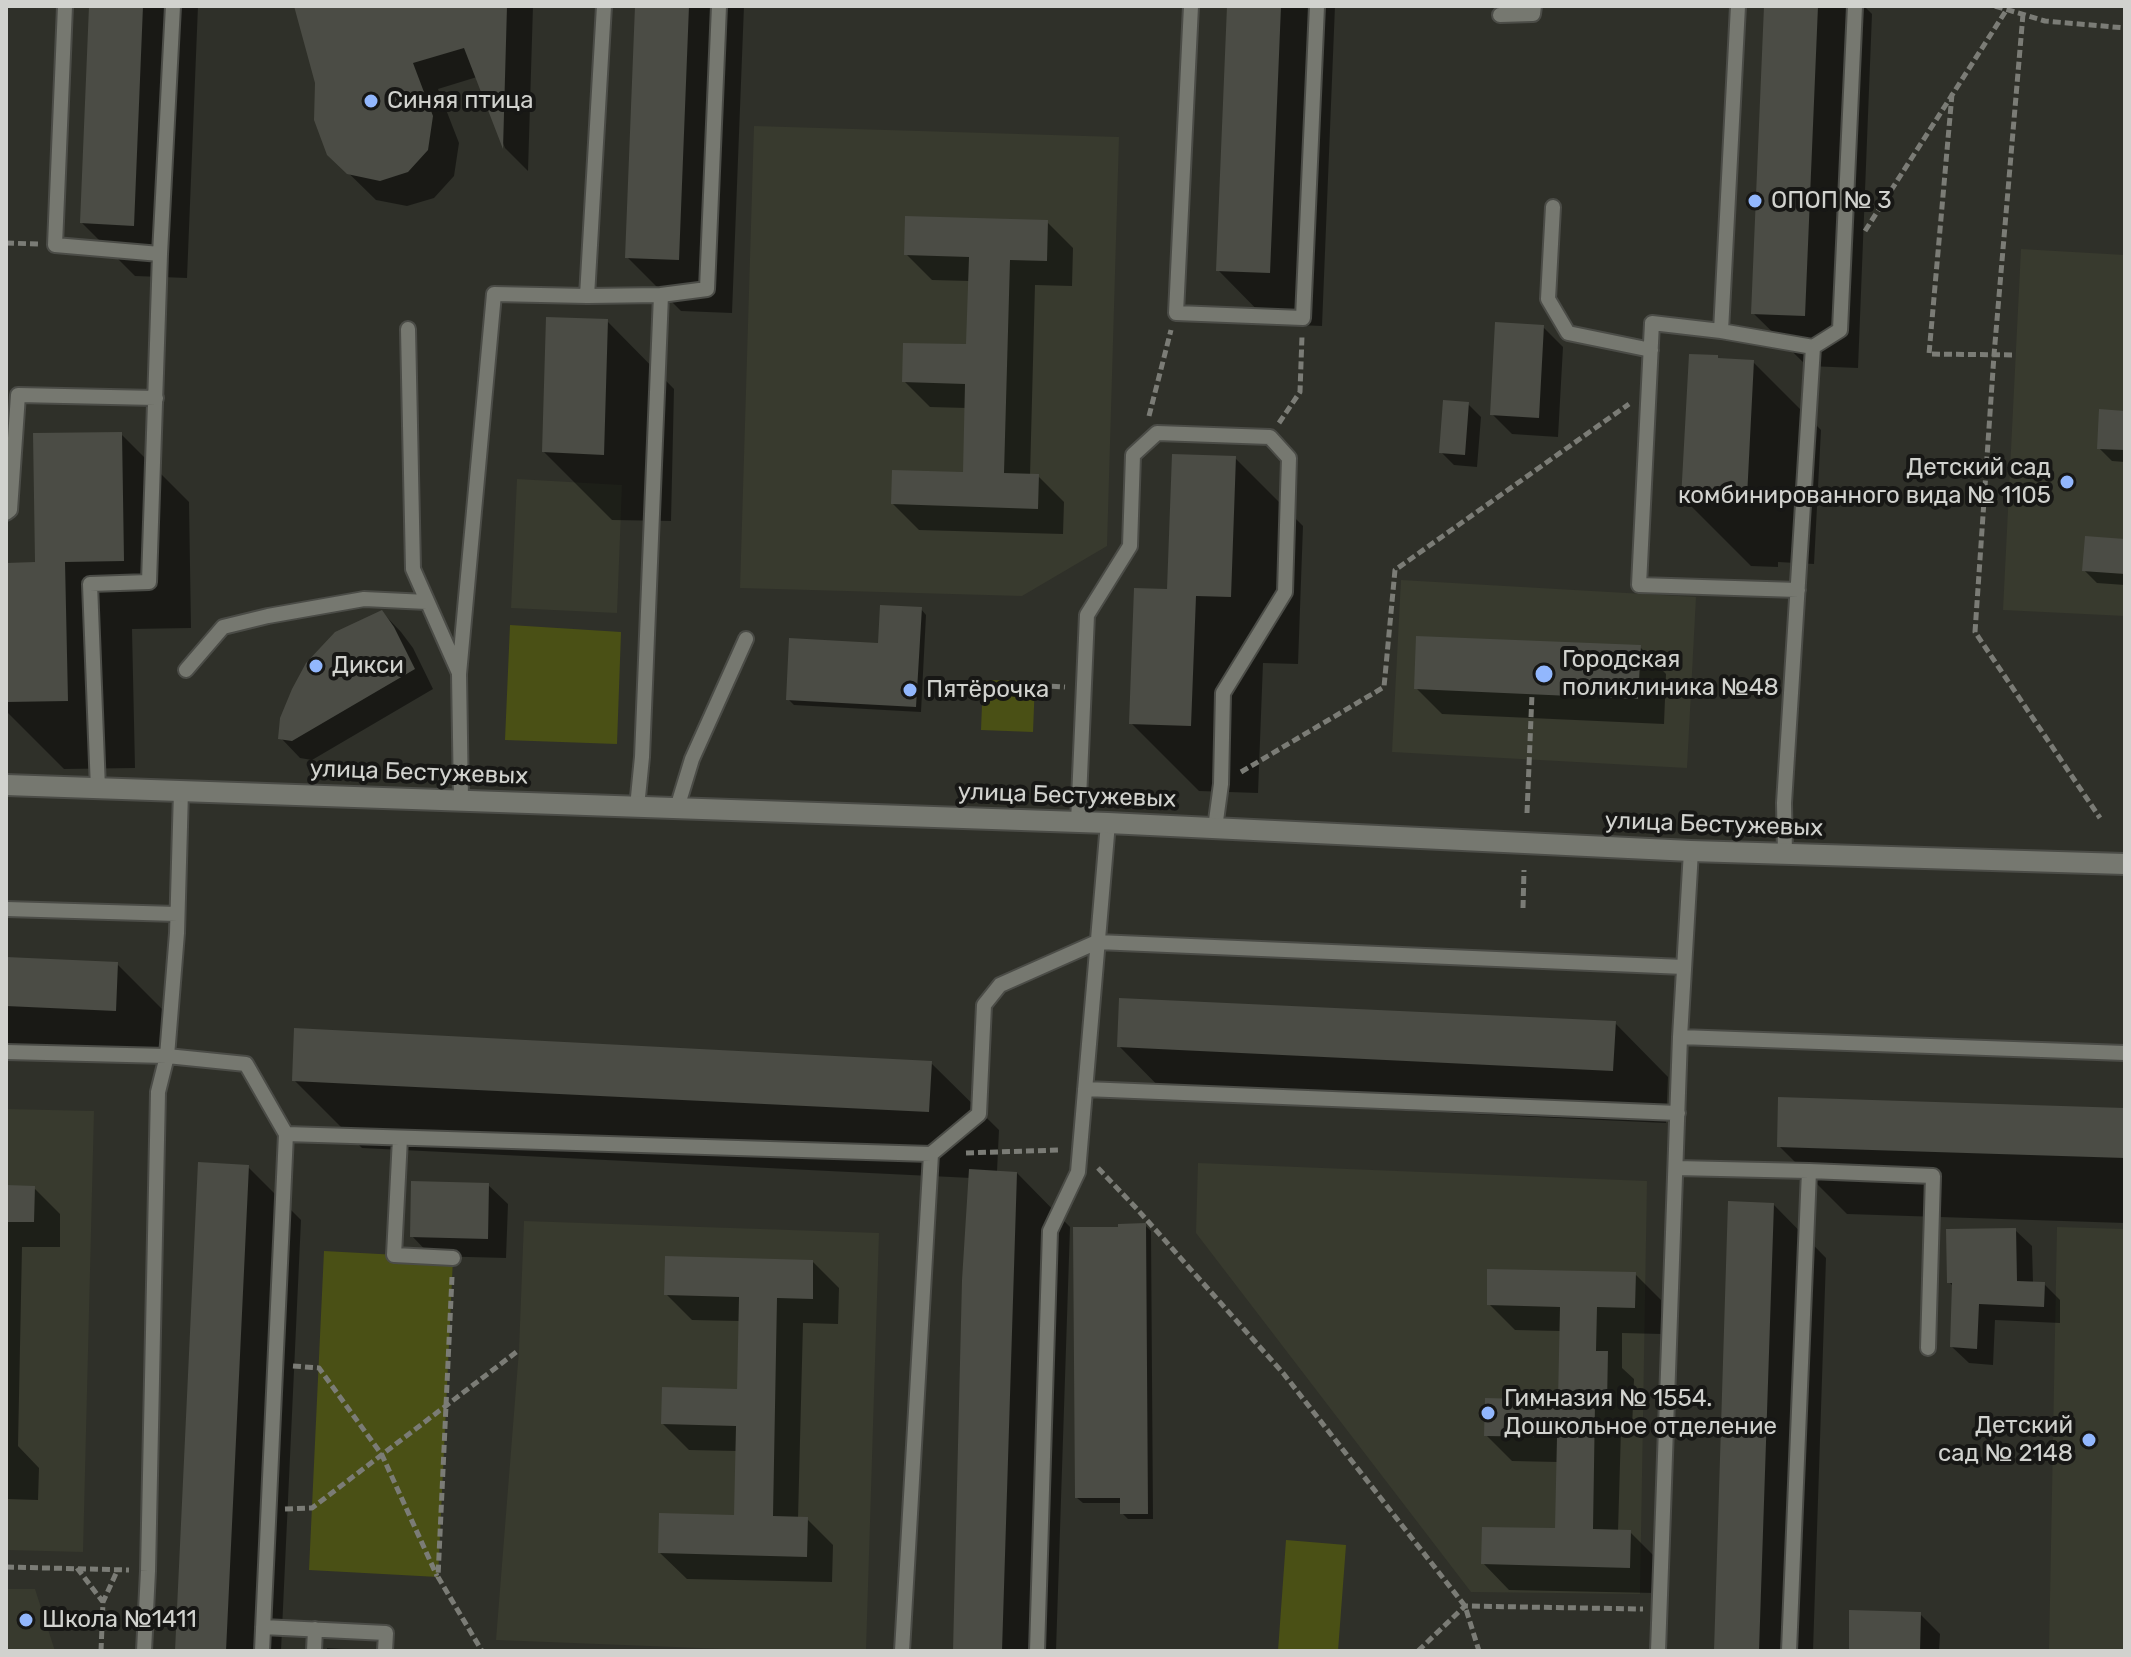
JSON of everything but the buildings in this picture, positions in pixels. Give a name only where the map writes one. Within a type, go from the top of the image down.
[{"type":"street","name":"улица Бестужевых","points":[[6,785],[1108,823],[1691,851],[2125,864]]},
{"type":"lane","points":[[65,6],[55,245],[160,254]]},
{"type":"lane","points":[[98,789],[90,584],[149,582],[160,254],[173,6]]},
{"type":"lane","points":[[587,296],[604,6]]},
{"type":"lane","points":[[461,800],[459,674],[494,294],[661,295],[707,289],[719,6]]},
{"type":"lane","points":[[1191,6],[1176,313],[1303,318],[1317,6]]},
{"type":"lane","points":[[1500,15],[1533,14],[1534,6]]},
{"type":"lane","points":[[1721,331],[1738,6]]},
{"type":"lane","points":[[1798,590],[1639,585],[1652,323],[1813,347],[1840,330],[1855,6]]},
{"type":"lane","points":[[1553,207],[1548,299],[1568,333],[1651,350]]},
{"type":"lane","points":[[637,807],[642,757],[661,295]]},
{"type":"lane","points":[[408,329],[413,569],[459,674]]},
{"type":"lane","points":[[1785,854],[1784,803],[1813,347]]},
{"type":"lane","points":[[6,513],[10,510],[18,395],[156,398]]},
{"type":"lane","points":[[1078,822],[1087,615],[1130,546],[1133,455],[1157,433],[1270,437],[1289,458],[1285,592],[1223,693],[1221,784],[1215,828]]},
{"type":"lane","points":[[186,670],[223,627],[364,599],[427,602]]},
{"type":"lane","points":[[677,808],[692,759],[746,639]]},
{"type":"lane","points":[[144,1651],[158,1092],[167,1056],[177,914],[181,791]]},
{"type":"lane","points":[[1037,1651],[1050,1231],[1078,1172],[1108,823]]},
{"type":"lane","points":[[1658,1651],[1680,1037],[1691,851]]},
{"type":"lane","points":[[6,909],[177,914]]},
{"type":"lane","points":[[286,1134],[931,1154],[979,1114],[984,1005],[1000,985],[1097,942],[1684,967]]},
{"type":"lane","points":[[1680,1037],[2125,1053]]},
{"type":"lane","points":[[6,1052],[167,1056],[246,1064],[286,1134],[262,1651]]},
{"type":"lane","points":[[1085,1089],[1678,1113]]},
{"type":"lane","points":[[400,1138],[394,1255],[453,1258]]},
{"type":"lane","points":[[902,1651],[931,1154]]},
{"type":"lane","points":[[1676,1168],[1933,1176],[1928,1348]]},
{"type":"lane","points":[[1789,1651],[1809,1171]]},
{"type":"lane","points":[[263,1627],[386,1633],[385,1651]]},
{"type":"lane","points":[[314,1651],[315,1629]]},
{"type":"path","points":[[1995,6],[2045,21],[2125,28]]},
{"type":"path","points":[[1843,265],[2008,8]]},
{"type":"path","points":[[2023,14],[1994,355],[1975,632],[2100,818]]},
{"type":"path","points":[[1952,94],[1929,354],[2016,355]]},
{"type":"path","points":[[6,243],[55,245]]},
{"type":"path","points":[[1157,433],[1149,415],[1176,313]]},
{"type":"path","points":[[1270,437],[1300,392],[1303,318]]},
{"type":"path","points":[[1221,784],[1384,687],[1395,570],[1649,390]]},
{"type":"path","points":[[1016,684],[1082,688]]},
{"type":"path","points":[[1527,813],[1532,694]]},
{"type":"path","points":[[1523,908],[1524,870]]},
{"type":"path","points":[[931,1154],[1080,1149],[1283,1373],[1465,1606],[1479,1651]]},
{"type":"path","points":[[438,1577],[453,1258]]},
{"type":"path","points":[[268,1510],[312,1508],[519,1350]]},
{"type":"path","points":[[275,1365],[319,1368],[382,1455],[438,1577],[482,1651]]},
{"type":"path","points":[[6,1567],[148,1571]]},
{"type":"path","points":[[77,1568],[103,1602]]},
{"type":"path","points":[[101,1651],[103,1602],[118,1569]]},
{"type":"path","points":[[1418,1651],[1465,1606],[1660,1609]]},
{"type":"shaded area","points":[[754,126],[1119,137],[1107,546],[1022,596],[740,588]]},
{"type":"shaded area","name":"Детский сад комбинированного вида № 1105","points":[[2021,249],[2125,255],[2125,616],[2003,610]]},
{"type":"shaded area","points":[[517,479],[622,485],[617,613],[511,608]]},
{"type":"shaded area","name":"Городская поликлиника №48","points":[[1401,580],[1696,597],[1687,768],[1392,752]]},
{"type":"shaded area","points":[[6,1109],[94,1111],[83,1552],[6,1550]]},
{"type":"shaded area","name":"Гимназия № 1554. Дошкольное отделение","points":[[1198,1163],[1647,1181],[1640,1594],[1471,1592],[1196,1233]]},
{"type":"shaded area","points":[[524,1221],[879,1233],[866,1651],[777,1651],[496,1640],[519,1350]]},
{"type":"shaded area","name":"Детский сад № 2148","points":[[2057,1227],[2125,1229],[2125,1651],[2049,1651]]},
{"type":"shaded area","name":"Школа №1411","points":[[6,1589],[35,1589],[55,1651],[6,1651]]},
{"type":"green space","points":[[510,625],[621,632],[617,744],[505,740]]},
{"type":"green space","points":[[983,680],[1035,681],[1033,732],[981,730]]},
{"type":"green space","points":[[324,1251],[453,1258],[438,1577],[309,1570]]},
{"type":"green space","points":[[1286,1540],[1346,1545],[1338,1651],[1278,1651]]},
{"type":"place","name":"Синяя птица","points":[[371,101]]},
{"type":"place","name":"ОПОП № 3","points":[[1755,201]]},
{"type":"place","name":"Детский сад комбинированного вида № 1105","points":[[2067,482]]},
{"type":"place","name":"Дикси","points":[[316,666]]},
{"type":"place","name":"Городская поликлиника №48","points":[[1544,674]]},
{"type":"place","name":"Пятёрочка","points":[[910,690]]},
{"type":"place","name":"Гимназия № 1554. Дошкольное отделение","points":[[1488,1413]]},
{"type":"place","name":"Детский сад № 2148","points":[[2089,1440]]},
{"type":"place","name":"Школа №1411","points":[[26,1620]]}]
